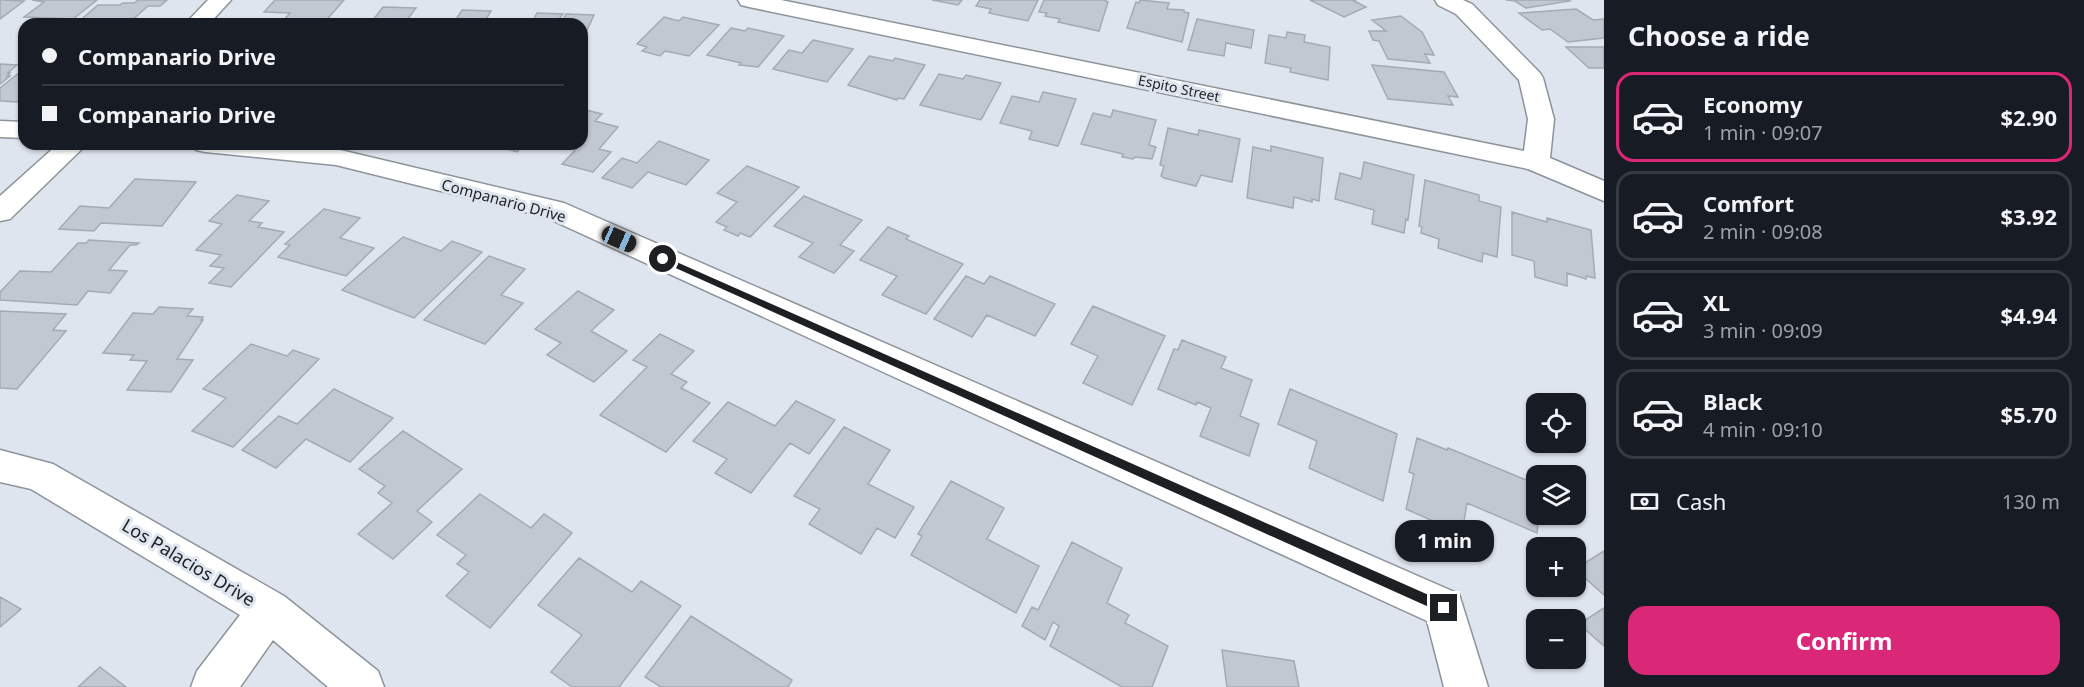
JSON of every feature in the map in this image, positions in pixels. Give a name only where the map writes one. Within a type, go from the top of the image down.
[{"type":"street","points":[[202,18],[220,0]]},
{"type":"street","name":"Espito Street","points":[[749,0],[1536,162],[1604,192]]},
{"type":"street","points":[[1446,0],[1464,9],[1531,78],[1541,119],[1536,162]]},
{"type":"street","points":[[0,129],[18,130]]},
{"type":"street","points":[[0,212],[67,150]]},
{"type":"street","name":"Companario Drive","points":[[261,150],[336,158],[554,210],[1444,608],[1466,687]]},
{"type":"street","name":"Los Palacios Drive","points":[[0,466],[40,474],[269,610],[362,687]]},
{"type":"street","points":[[213,687],[269,610]]},
{"type":"building","points":[[0,0],[3,0],[24,1],[0,19]]},
{"type":"building","points":[[32,0],[97,0],[74,18],[24,17],[44,2]]},
{"type":"building","points":[[138,0],[167,0],[160,6],[148,6],[135,18],[83,18],[98,5],[134,3]]},
{"type":"building","points":[[275,0],[344,0],[328,18],[286,18],[290,13],[264,12]]},
{"type":"building","points":[[932,0],[962,0],[958,5]]},
{"type":"building","points":[[980,0],[1038,0],[1028,21],[989,13],[991,9],[976,6]]},
{"type":"building","points":[[1044,0],[1104,0],[1108,2],[1099,31],[1058,22],[1060,19],[1045,16],[1047,13],[1039,12]]},
{"type":"building","points":[[1140,0],[1169,3],[1167,9],[1184,10],[1189,13],[1182,42],[1127,28],[1136,2],[1139,3]]},
{"type":"building","points":[[1310,0],[1356,0],[1354,1],[1366,7],[1344,17]]},
{"type":"building","points":[[1506,0],[1570,1],[1526,8],[1515,1]]},
{"type":"building","points":[[383,7],[416,8],[408,18],[375,18]]},
{"type":"building","points":[[1576,9],[1593,20],[1604,19],[1604,38],[1568,42],[1550,29],[1542,30],[1519,13]]},
{"type":"building","points":[[462,10],[491,11],[487,18],[457,18]]},
{"type":"building","points":[[537,13],[563,14],[560,18],[534,18]]},
{"type":"building","points":[[566,14],[594,15],[588,28],[588,18],[564,18]]},
{"type":"building","points":[[1401,16],[1422,32],[1434,55],[1425,54],[1430,63],[1388,59],[1379,41],[1373,40],[1369,31],[1386,31],[1372,20]]},
{"type":"building","points":[[664,17],[679,21],[683,17],[719,25],[689,56],[665,51],[660,56],[642,51],[647,47],[637,44]]},
{"type":"building","points":[[1197,19],[1254,30],[1251,48],[1226,43],[1224,56],[1188,50]]},
{"type":"building","points":[[731,28],[745,31],[748,28],[784,36],[758,67],[739,65],[741,63],[707,55]]},
{"type":"building","points":[[1287,32],[1305,35],[1304,42],[1330,47],[1328,80],[1290,72],[1291,68],[1265,63],[1269,35],[1286,38]]},
{"type":"building","points":[[813,40],[853,49],[827,82],[773,69],[789,50],[802,53]]},
{"type":"building","points":[[1566,47],[1604,47],[1604,68],[1589,68]]},
{"type":"building","points":[[869,56],[893,61],[895,58],[925,65],[904,99],[898,98],[897,100],[848,85]]},
{"type":"building","points":[[0,64],[17,65],[8,73],[10,73],[7,76],[10,76],[0,84]]},
{"type":"building","points":[[1372,65],[1444,72],[1458,97],[1448,96],[1453,105],[1388,99]]},
{"type":"building","points":[[18,74],[17,102],[0,101],[0,88]]},
{"type":"building","points":[[939,74],[963,79],[966,75],[1001,83],[981,120],[920,105]]},
{"type":"building","points":[[1043,92],[1076,99],[1058,146],[1029,139],[1032,131],[1000,123],[1012,96],[1039,102]]},
{"type":"building","points":[[588,110],[602,114],[595,121],[618,127],[599,149],[611,152],[593,172],[562,164],[575,150],[588,150]]},
{"type":"building","points":[[1113,110],[1156,120],[1149,145],[1156,147],[1152,159],[1122,157],[1123,154],[1081,144],[1093,113],[1111,117]]},
{"type":"building","points":[[1168,128],[1198,135],[1199,130],[1240,139],[1232,182],[1201,175],[1196,186],[1161,176],[1164,166],[1160,165]]},
{"type":"building","points":[[659,141],[709,160],[686,185],[648,172],[632,188],[602,178],[622,158],[637,163]]},
{"type":"building","points":[[1271,146],[1323,158],[1319,201],[1312,199],[1312,202],[1294,197],[1293,208],[1247,198],[1253,147],[1271,151]]},
{"type":"building","points":[[1364,162],[1414,175],[1404,233],[1372,224],[1374,210],[1335,199],[1340,173],[1361,179]]},
{"type":"building","points":[[747,166],[799,187],[750,237],[740,233],[738,236],[724,230],[727,227],[716,222],[737,202],[717,193]]},
{"type":"building","points":[[135,179],[196,182],[162,226],[101,223],[94,231],[59,229],[80,206],[109,208]]},
{"type":"building","points":[[1425,180],[1479,195],[1479,201],[1501,207],[1497,257],[1483,253],[1482,262],[1438,248],[1439,239],[1421,233],[1422,227],[1419,226]]},
{"type":"building","points":[[237,195],[269,201],[249,221],[262,223],[258,227],[284,232],[231,287],[209,283],[224,268],[210,266],[221,255],[196,250],[222,224],[209,221]]},
{"type":"building","points":[[804,196],[862,220],[840,245],[854,251],[834,273],[799,257],[813,243],[774,226]]},
{"type":"building","points":[[324,209],[360,218],[340,238],[374,248],[346,276],[278,257],[290,245],[285,244]]},
{"type":"building","points":[[1512,212],[1547,222],[1547,218],[1591,230],[1595,278],[1586,276],[1586,279],[1567,273],[1567,286],[1535,277],[1534,261],[1512,255]]},
{"type":"building","points":[[888,227],[909,236],[906,239],[963,264],[926,314],[882,295],[897,276],[860,260]]},
{"type":"building","points":[[403,237],[441,251],[452,241],[482,252],[414,318],[342,290]]},
{"type":"building","points":[[89,240],[139,243],[130,245],[109,270],[127,271],[110,293],[88,291],[77,305],[0,300],[0,292],[20,271],[51,272],[78,243],[86,243]]},
{"type":"building","points":[[489,256],[525,269],[501,295],[523,303],[485,344],[424,320]]},
{"type":"building","points":[[966,276],[984,284],[990,276],[1055,304],[1035,336],[987,315],[972,337],[934,319]]},
{"type":"building","points":[[578,291],[614,310],[591,331],[627,351],[594,382],[547,355],[561,343],[535,329]]},
{"type":"building","points":[[1093,306],[1165,336],[1132,405],[1083,383],[1098,356],[1071,344]]},
{"type":"building","points":[[159,307],[193,309],[187,316],[203,317],[177,359],[193,360],[171,392],[127,390],[147,361],[130,360],[134,355],[103,353],[133,313],[153,314]]},
{"type":"building","points":[[0,311],[66,314],[53,330],[66,331],[17,389],[0,388]]},
{"type":"building","points":[[660,334],[694,351],[671,374],[687,382],[681,388],[710,403],[666,452],[600,415],[647,367],[633,360]]},
{"type":"building","points":[[1182,340],[1226,357],[1221,368],[1252,380],[1240,416],[1259,424],[1249,456],[1200,436],[1211,408],[1197,402],[1196,405],[1158,389],[1174,349],[1178,350]]},
{"type":"building","points":[[251,344],[287,356],[293,350],[319,359],[233,447],[192,431],[226,398],[203,389]]},
{"type":"building","points":[[334,389],[393,418],[350,462],[306,439],[276,468],[242,450],[279,416],[297,424]]},
{"type":"building","points":[[1290,389],[1397,434],[1383,501],[1309,468],[1317,441],[1278,424]]},
{"type":"building","points":[[796,401],[835,420],[809,454],[790,443],[751,493],[715,473],[727,459],[693,441],[728,402],[775,426]]},
{"type":"building","points":[[844,427],[890,450],[868,484],[914,507],[895,538],[877,528],[861,554],[809,524],[820,509],[794,496]]},
{"type":"building","points":[[403,431],[462,469],[417,511],[432,522],[393,559],[358,534],[392,503],[378,493],[385,486],[359,469]]},
{"type":"building","points":[[1417,438],[1526,480],[1526,525],[1538,525],[1537,533],[1467,503],[1462,534],[1406,509],[1414,474],[1409,472]]},
{"type":"building","points":[[951,481],[1004,508],[987,539],[1039,566],[1016,613],[911,555],[922,536],[918,534]]},
{"type":"building","points":[[480,494],[531,528],[544,514],[572,533],[490,628],[446,596],[469,572],[457,564],[466,555],[437,535]]},
{"type":"building","points":[[1072,542],[1122,568],[1107,603],[1129,615],[1125,623],[1168,646],[1152,687],[1122,687],[1050,646],[1059,626],[1053,622],[1045,640],[1022,626],[1032,607],[1038,610]]},
{"type":"building","points":[[1604,551],[1604,595],[1586,579],[1586,562]]},
{"type":"building","points":[[579,558],[632,592],[641,581],[681,606],[619,687],[572,687],[551,672],[582,635],[538,605]]},
{"type":"building","points":[[0,597],[21,609],[0,627]]},
{"type":"building","points":[[1604,608],[1604,646],[1586,630],[1586,620]]},
{"type":"building","points":[[691,616],[792,680],[788,687],[661,687],[645,677]]},
{"type":"building","points":[[1222,650],[1294,661],[1299,687],[1227,687]]},
{"type":"building","points":[[100,667],[126,687],[78,687]]},
{"type":"route","points":[[663,259],[1444,608]]}]
